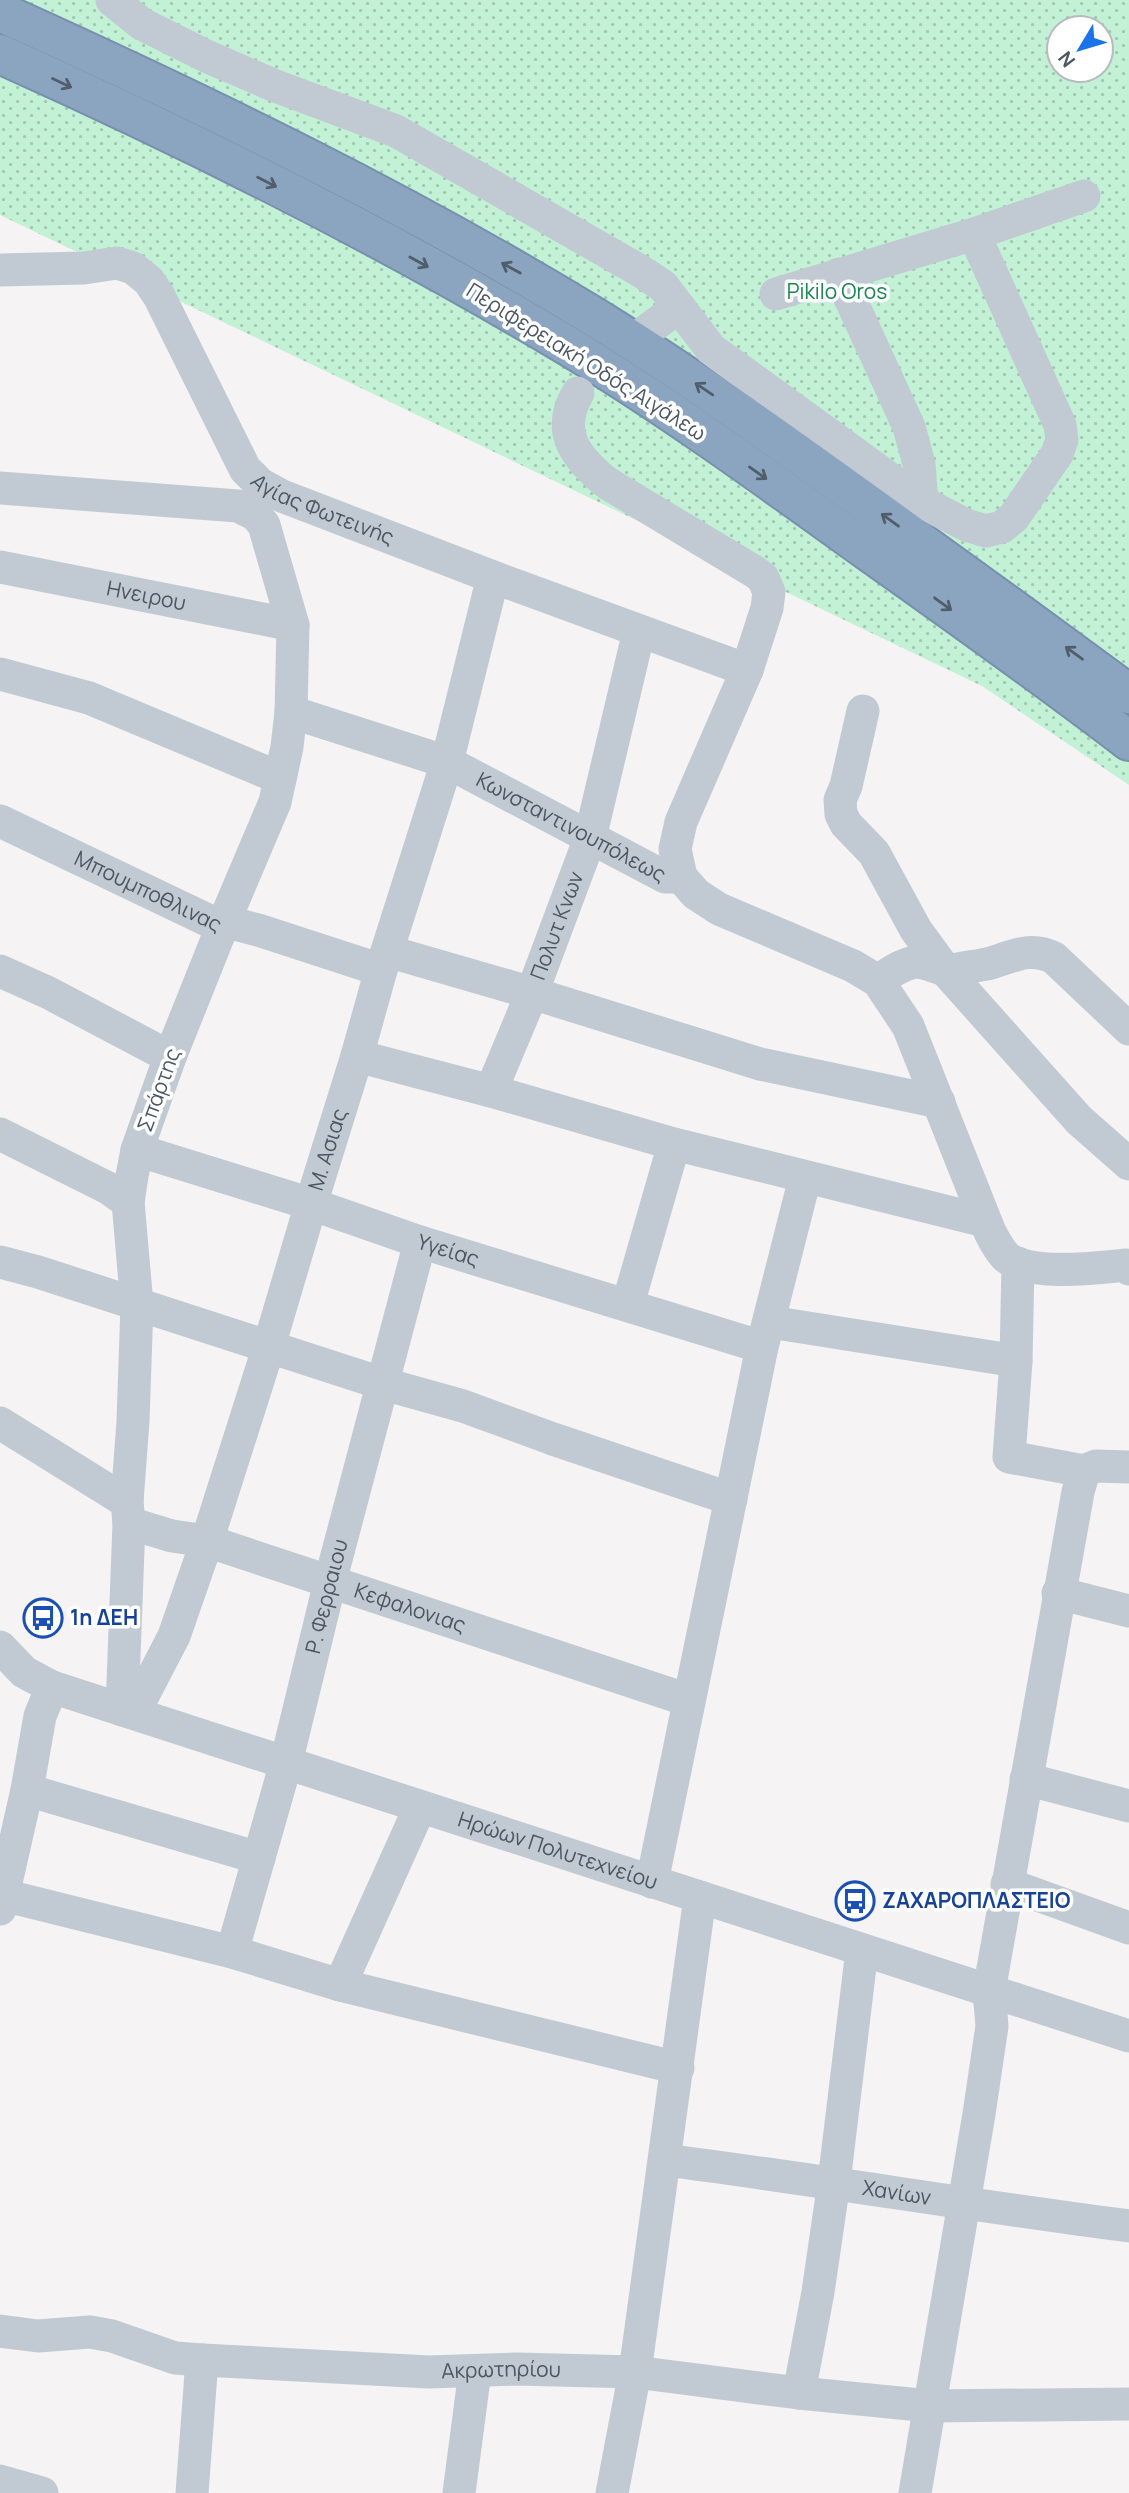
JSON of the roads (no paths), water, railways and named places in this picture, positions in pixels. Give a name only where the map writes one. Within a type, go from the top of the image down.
[{"type":"highway","name":"Περιφερειακή Οδός Αιγάλεω","points":[[0,12],[378,194],[591,315],[759,427],[1129,694]]},
{"type":"highway","name":"Περιφερειακή Οδός Αιγάλεω","points":[[0,54],[360,229],[572,348],[803,504],[1040,673],[1129,741]]},
{"type":"street","points":[[112,0],[142,24],[206,56],[273,85],[396,131],[642,272],[663,286],[711,349],[922,502],[967,525],[986,531],[1002,527],[1014,517],[1057,454],[1062,440],[1060,425],[974,234]]},
{"type":"street","points":[[776,294],[974,234],[1084,196]]},
{"type":"street","name":"Αγίας Φωτεινής","points":[[0,270],[84,268],[117,263],[133,268],[149,281],[159,296],[245,469],[260,484],[282,496],[747,670]]},
{"type":"street","points":[[839,274],[908,427],[919,464],[922,502]]},
{"type":"street","points":[[646,331],[679,307]]},
{"type":"street","points":[[578,393],[567,420],[570,439],[589,468],[607,483],[763,578],[769,592],[767,608],[747,670],[681,822],[675,849],[681,877]]},
{"type":"street","name":"Σπάρτης","points":[[0,488],[238,506],[256,515],[264,525],[293,625],[291,712],[287,747],[275,802],[170,1057],[137,1150],[128,1202],[137,1304],[128,1512],[128,1712]]},
{"type":"street","name":"Ηνειρου","points":[[0,567],[293,625]]},
{"type":"street","name":"Μ. Ασιας","points":[[128,1712],[174,1636],[207,1541],[447,762],[493,577]]},
{"type":"street","name":"Πολυτ Κνων","points":[[491,1091],[533,993],[590,838],[639,631]]},
{"type":"street","points":[[0,674],[89,698],[280,778]]},
{"type":"street","points":[[863,711],[846,786],[840,800],[841,814],[846,824],[874,853],[916,930],[946,971],[1072,1112],[1129,1164]]},
{"type":"street","name":"Κωνσταντινουπόλεως","points":[[291,712],[447,762],[665,877],[681,877],[696,894],[719,909],[853,966],[878,981]]},
{"type":"street","name":"Μπουμποθλινας","points":[[0,821],[222,926],[235,924],[533,993],[760,1064],[939,1102]]},
{"type":"street","points":[[1128,1266],[1054,1269],[1018,1263],[1006,1257],[985,1221],[908,1026],[878,981],[896,969],[914,962],[930,964],[946,971],[988,964],[1026,951],[1042,952],[1054,958],[1129,1029]]},
{"type":"street","points":[[0,971],[49,993],[170,1057]]},
{"type":"street","points":[[357,1056],[491,1091],[674,1144],[985,1221]]},
{"type":"street","points":[[0,1134],[108,1188],[128,1202]]},
{"type":"street","points":[[628,1304],[674,1144]]},
{"type":"street","name":"Υγείας","points":[[137,1150],[310,1204],[420,1242],[628,1304],[766,1334],[1016,1361]]},
{"type":"street","points":[[652,1882],[766,1334],[805,1178]]},
{"type":"street","name":"Ρ. Φερραιου","points":[[232,1952],[286,1763],[330,1582],[420,1242]]},
{"type":"street","points":[[0,1262],[384,1384],[463,1406],[731,1499]]},
{"type":"street","points":[[1018,1263],[1016,1361],[1009,1457],[1084,1471],[1096,1466],[1129,1467]]},
{"type":"street","name":"Κεφαλονιας","points":[[0,1423],[128,1512],[173,1536],[207,1541],[688,1700]]},
{"type":"street","points":[[915,2493],[992,2026],[989,1991],[1058,1593],[1084,1471]]},
{"type":"street","points":[[1058,1593],[1129,1611]]},
{"type":"street","name":"Ηρώων Πολυτεχνείου","points":[[0,1647],[24,1672],[52,1687],[1129,2036]]},
{"type":"street","points":[[52,1687],[40,1716],[2,1902],[232,1952],[340,1985],[678,2068]]},
{"type":"street","points":[[1026,1779],[1129,1806]]},
{"type":"street","points":[[27,1790],[259,1858]]},
{"type":"street","points":[[340,1985],[420,1807]]},
{"type":"street","points":[[1007,1884],[1129,1928]]},
{"type":"street","points":[[612,2493],[635,2372],[700,1897]]},
{"type":"street","points":[[799,2393],[834,2182],[862,1950]]},
{"type":"street","name":"Χανίων","points":[[665,2160],[1129,2226]]},
{"type":"street","name":"Ακρωτηρίου","points":[[0,2331],[38,2336],[90,2332],[112,2336],[176,2358],[202,2360],[429,2372],[516,2369],[635,2372],[930,2406],[1129,2404]]},
{"type":"street","points":[[192,2493],[202,2360]]},
{"type":"street","points":[[459,2493],[475,2371]]},
{"type":"street","points":[[0,2481],[42,2493]]},
{"type":"place","name":"1η ΔΕΗ","points":[[43,1618]]},
{"type":"place","name":"ΖΑΧΑΡΟΠΛΑΣΤΕΙΟ","points":[[855,1901]]},
{"type":"park label","name":"Pikilo Oros","points":[[837,292]]}]
